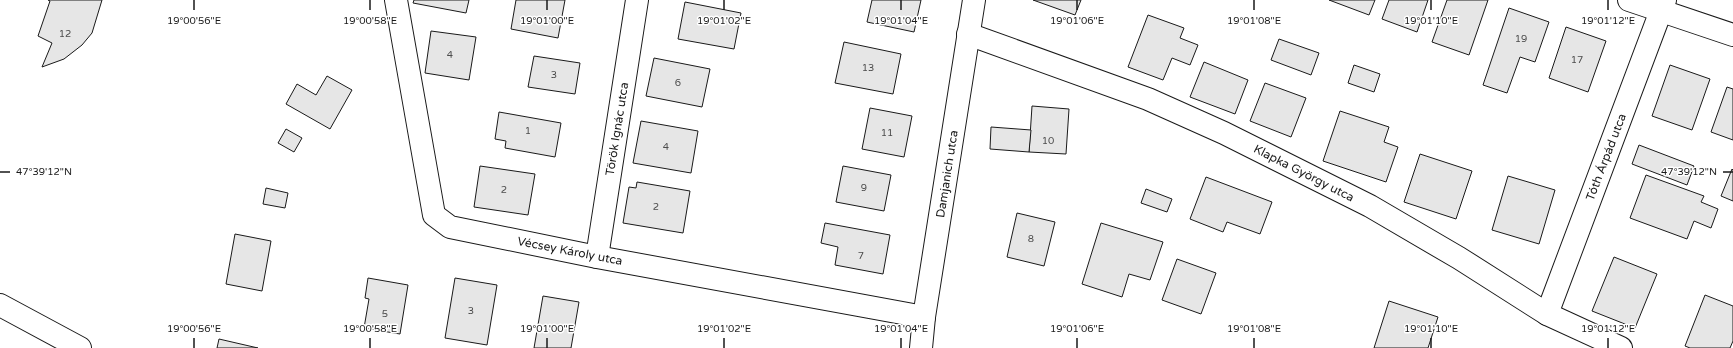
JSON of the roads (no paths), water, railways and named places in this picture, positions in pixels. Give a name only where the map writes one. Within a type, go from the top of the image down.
[{"type":"street","name":"Vécsey Károly utca","points":[[396,0],[434,215],[450,227],[597,257],[924,317]]},
{"type":"street","name":"Török Ignác utca","points":[[597,257],[636,0]]},
{"type":"street","name":"Damjanich utca","points":[[921,348],[924,317],[974,0]]},
{"type":"street","points":[[1628,0],[1663,5],[1733,35]]},
{"type":"street","name":"Tóth Árpád utca","points":[[1547,314],[1663,5]]},
{"type":"street","name":"Klapka György utca","points":[[968,34],[1148,99],[1224,133],[1370,206],[1459,258],[1547,314],[1621,348]]},
{"type":"street","points":[[0,305],[80,348]]}]
